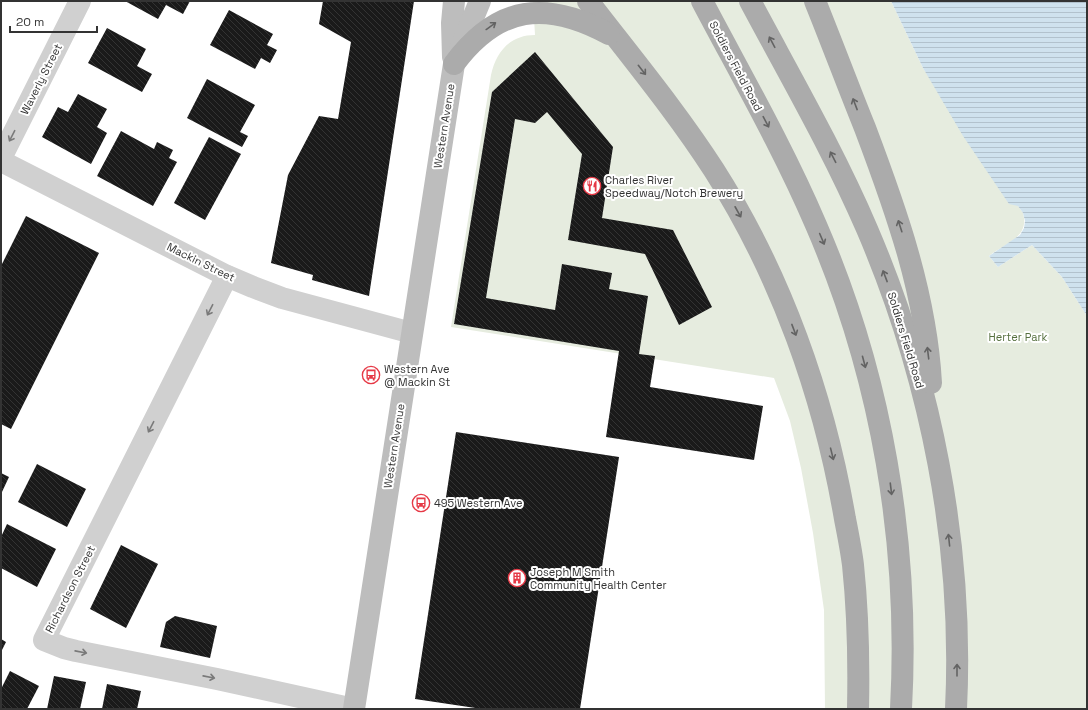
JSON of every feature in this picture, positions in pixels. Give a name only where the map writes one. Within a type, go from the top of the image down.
[{"type":"main road","name":"Western Avenue","points":[[454,1],[452,41],[454,64]]},
{"type":"main road","name":"Western Avenue","points":[[354,709],[454,64],[480,1]]},
{"type":"main road","points":[[588,1],[679,119],[726,190],[747,229],[786,310],[809,370],[835,464],[849,540],[857,624],[858,709]]},
{"type":"main road","name":"Soldiers Field Road","points":[[702,1],[805,200],[836,275],[861,350],[880,428],[890,478],[901,583],[903,636],[901,709]]},
{"type":"main road","name":"Soldiers Field Road","points":[[750,1],[846,182],[867,230],[905,329],[913,356],[933,434],[942,485],[949,539],[957,642],[956,709]]},
{"type":"main road","points":[[816,1],[879,167],[907,248],[925,328],[931,379],[933,434]]},
{"type":"main road","points":[[454,64],[467,47],[490,26],[510,15],[527,10],[554,11],[574,16],[593,24],[618,39]]},
{"type":"street","name":"Waverly Street","points":[[1,158],[80,1]]},
{"type":"street","name":"Mackin Street","points":[[1,161],[227,276],[282,298],[412,333]]},
{"type":"street","name":"Richardson Street","points":[[227,276],[44,640],[76,651],[217,679],[354,709]]},
{"type":"green space","name":"Herter Park","points":[[533,1],[891,1],[923,68],[1023,213],[1023,228],[1020,234],[989,256],[998,267],[1032,245],[1062,277],[1087,316],[1087,709],[825,709],[824,610],[813,533],[801,468],[790,421],[774,378],[451,327],[493,67],[501,52],[511,42],[518,38],[535,35]]},
{"type":"water","points":[[891,1],[1087,1],[1087,316],[1062,277],[1032,245],[998,267],[989,256],[1020,235],[1024,228],[1025,221],[1023,213],[1018,206],[1009,204],[963,136],[923,68]]},
{"type":"building","points":[[125,1],[190,1],[183,14],[166,5],[158,19]]},
{"type":"building","points":[[323,1],[414,1],[369,296],[312,280],[313,275],[271,263],[288,175],[319,116],[338,119],[351,42],[319,24]]},
{"type":"building","points":[[229,10],[273,34],[267,45],[277,50],[270,63],[261,58],[255,69],[210,45]]},
{"type":"building","points":[[107,28],[146,49],[137,66],[152,74],[142,92],[88,63]]},
{"type":"building","name":"Charles River Speedway/Notch Brewery","points":[[535,52],[613,147],[602,218],[673,230],[712,307],[679,325],[645,254],[568,240],[582,154],[547,112],[535,123],[515,119],[486,298],[555,310],[562,264],[612,273],[609,289],[648,296],[639,354],[655,356],[650,387],[763,406],[754,460],[606,437],[619,351],[454,324],[492,92]]},
{"type":"building","points":[[207,79],[255,105],[240,132],[248,136],[242,147],[187,118]]},
{"type":"building","points":[[78,94],[107,109],[97,127],[107,133],[91,164],[42,137],[58,107],[68,112]]},
{"type":"building","points":[[121,131],[154,149],[157,142],[173,150],[169,158],[177,162],[153,206],[97,176]]},
{"type":"building","points":[[209,137],[241,154],[205,220],[174,203]]},
{"type":"building","points":[[26,216],[99,253],[11,429],[1,424],[1,266]]},
{"type":"building","name":"Joseph M Smith Community Health Center","points":[[456,432],[619,457],[580,709],[482,709],[415,699]]},
{"type":"building","points":[[37,464],[86,489],[67,527],[18,502]]},
{"type":"building","points":[[1,473],[9,477],[1,494]]},
{"type":"building","points":[[7,524],[56,549],[37,587],[1,568],[1,537]]},
{"type":"building","points":[[121,545],[158,564],[126,628],[90,609]]},
{"type":"building","points":[[175,616],[217,626],[210,658],[160,647],[166,622]]},
{"type":"building","points":[[1,639],[6,642],[1,652]]},
{"type":"building","points":[[10,671],[39,686],[27,709],[1,709],[1,689]]},
{"type":"building","points":[[54,676],[86,682],[80,709],[47,709]]},
{"type":"building","points":[[107,684],[141,691],[137,709],[102,709]]},
{"type":"place","name":"Charles River Speedway/Notch Brewery","points":[[592,186]]},
{"type":"place","name":"Western Ave @ Mackin St","points":[[371,375]]},
{"type":"place","name":"495 Western Ave","points":[[421,503]]},
{"type":"place","name":"Joseph M Smith Community Health Center","points":[[517,578]]}]
